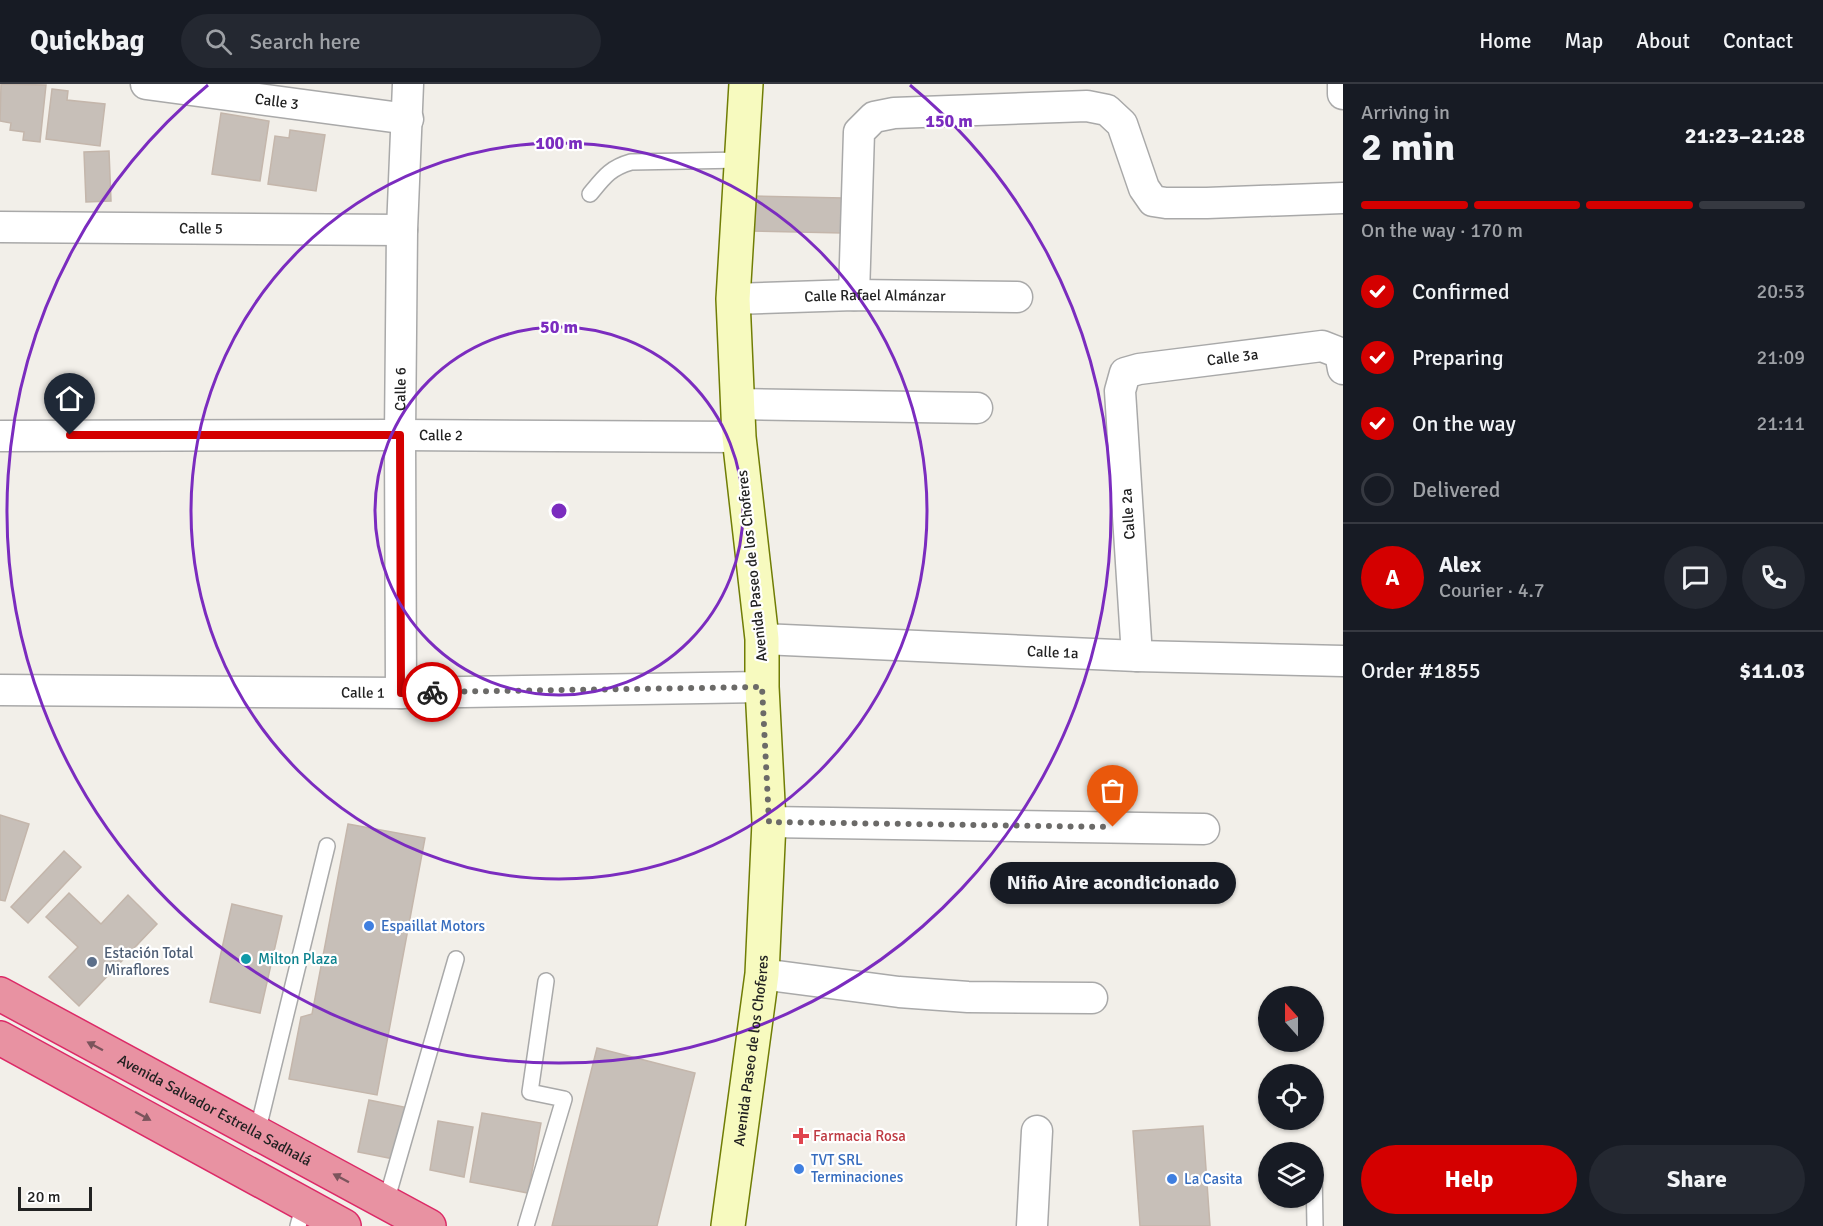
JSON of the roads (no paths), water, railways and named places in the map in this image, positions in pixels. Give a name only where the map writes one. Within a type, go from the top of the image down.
[{"type":"highway","name":"Avenida Salvador Estrella Sadhalá","points":[[0,994],[429,1226]]},
{"type":"highway","points":[[0,1038],[301,1215],[345,1226]]},
{"type":"street","name":"Calle 3","points":[[146,84],[408,120]]},
{"type":"street","name":"Calle 6","points":[[401,693],[402,230],[408,84]]},
{"type":"street","name":"Avenida Paseo de los Choferes","points":[[728,1226],[762,974],[769,822],[762,687],[762,639],[739,437],[733,299],[746,84]]},
{"type":"street","points":[[1343,84],[1343,94]]},
{"type":"street","points":[[854,295],[859,132],[874,117],[894,113],[1088,106],[1107,110],[1122,124],[1144,188],[1154,201],[1166,204],[1343,198]]},
{"type":"street","name":"Calle 5","points":[[0,227],[402,230]]},
{"type":"street","name":"Calle Rafael Almánzar","points":[[733,299],[854,295],[1017,297]]},
{"type":"street","name":"Calle 3a","points":[[1125,373],[1138,369],[1322,346],[1341,361]]},
{"type":"street","name":"Calle 2a","points":[[1125,373],[1120,391],[1137,656]]},
{"type":"street","points":[[738,404],[977,408]]},
{"type":"street","name":"Calle 2","points":[[0,436],[739,437]]},
{"type":"street","name":"Calle 1a","points":[[762,639],[1137,656],[1343,661]]},
{"type":"street","name":"Calle 1","points":[[0,690],[401,693],[762,687]]},
{"type":"street","points":[[769,822],[1204,829]]},
{"type":"street","points":[[762,974],[899,992],[968,997],[1092,998]]},
{"type":"street","points":[[1032,1226],[1036,1131]]},
{"type":"lane","points":[[590,194],[616,166],[632,162],[742,160]]},
{"type":"lane","points":[[257,1133],[327,846]]},
{"type":"lane","points":[[386,1202],[456,959]]},
{"type":"lane","points":[[526,1226],[564,1099],[530,1092],[546,981]]},
{"type":"lane","points":[[1315,1208],[1315,1226]]},
{"type":"place","name":"Niño Aire acondicionado","points":[[1113,827]]},
{"type":"place","name":"Espaillat Motors","points":[[369,926]]},
{"type":"place","name":"Milton Plaza","points":[[246,959]]},
{"type":"place","name":"Estación Total Miraflores","points":[[92,962]]},
{"type":"place","name":"Farmacia Rosa","points":[[801,1136]]},
{"type":"place","name":"TVT SRL Terminaciones","points":[[799,1169]]},
{"type":"place","name":"La Casita","points":[[1172,1179]]}]
